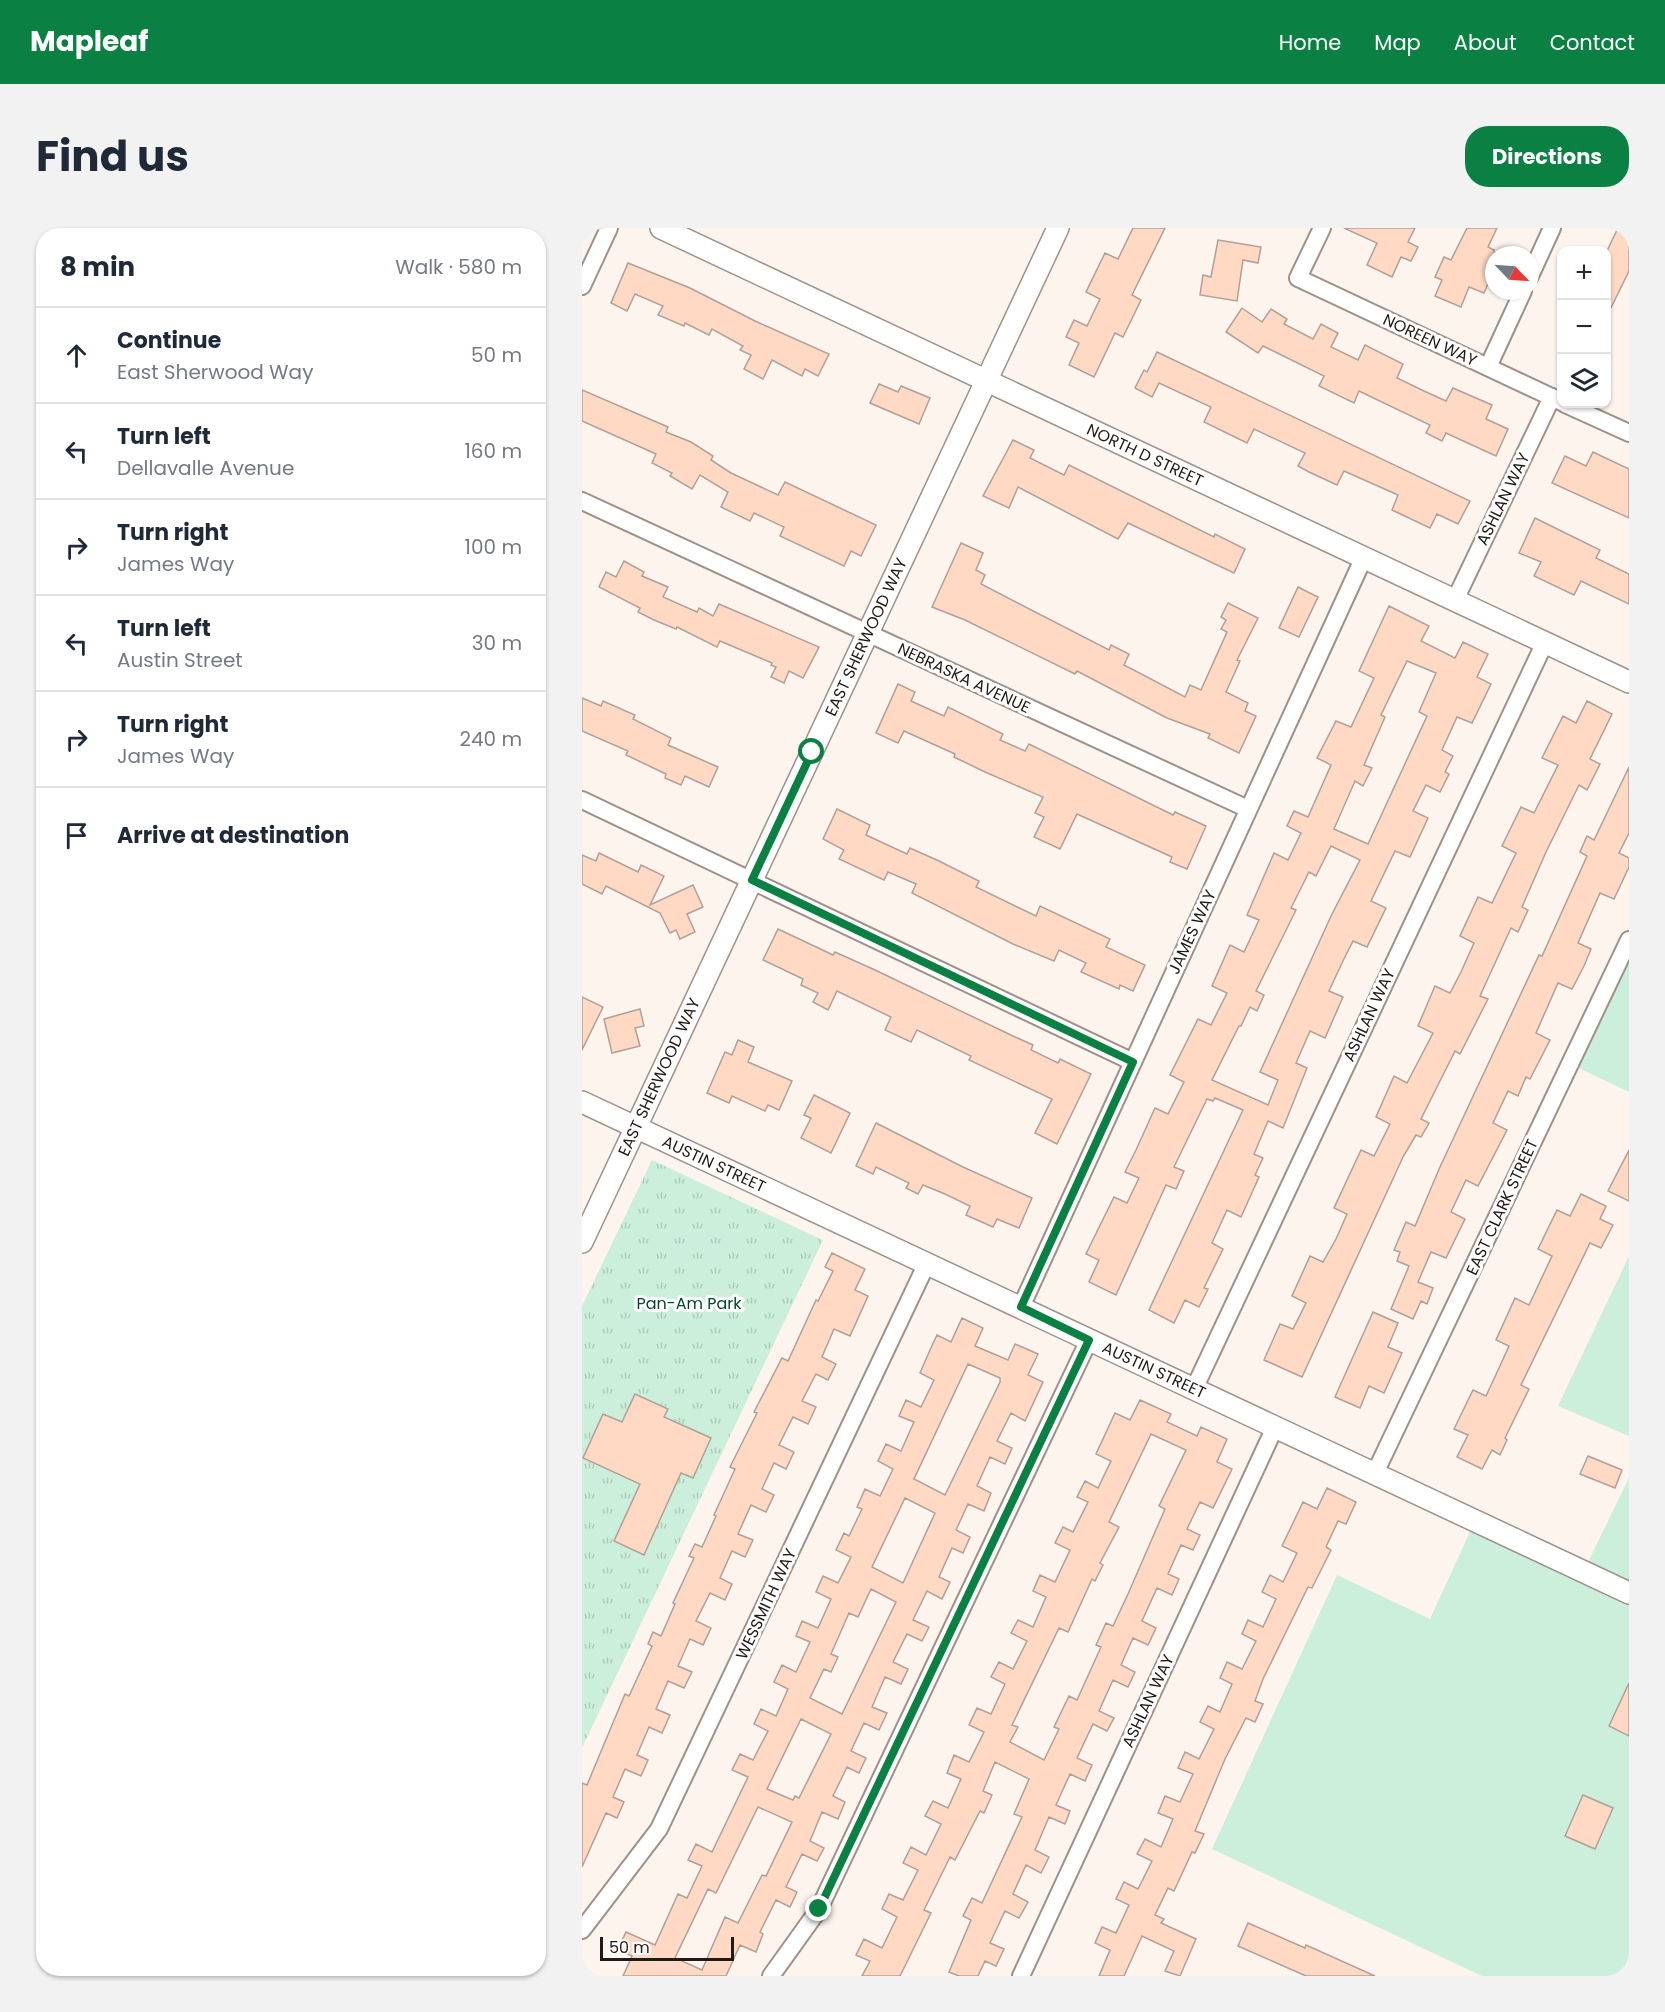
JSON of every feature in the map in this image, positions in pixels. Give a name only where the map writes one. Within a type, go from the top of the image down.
[{"type":"street","points":[[582,286],[609,228]]},
{"type":"street","name":"NORTH D STREET","points":[[661,228],[1629,682]]},
{"type":"street","name":"EAST SHERWOOD WAY","points":[[582,1242],[1058,228]]},
{"type":"street","name":"NOREEN WAY","points":[[1322,228],[1298,278],[1557,400]]},
{"type":"street","points":[[1539,256],[1552,228]]},
{"type":"street","points":[[1488,367],[1519,300]]},
{"type":"street","name":"ASHLAN WAY","points":[[1455,600],[1557,407]]},
{"type":"street","name":"NOREEN WAY","points":[[1575,408],[1629,433]]},
{"type":"street","name":"NEBRASKA AVENUE","points":[[582,501],[1248,809]]},
{"type":"street","name":"JAMES WAY","points":[[1021,1307],[1364,557]]},
{"type":"street","name":"ASHLAN WAY","points":[[1194,1389],[1545,642]]},
{"type":"street","points":[[582,800],[1133,1062]]},
{"type":"street","name":"EAST CLARK STREET","points":[[1375,1473],[1629,940]]},
{"type":"street","name":"AUSTIN STREET","points":[[582,1102],[1629,1593]]},
{"type":"street","name":"WESSMITH WAY","points":[[582,1930],[659,1829],[927,1263]]},
{"type":"street","points":[[771,1976],[819,1909],[1089,1340]]},
{"type":"street","name":"ASHLAN WAY","points":[[1021,1976],[1275,1427]]},
{"type":"green space","points":[[1615,950],[1629,957],[1629,1092],[1564,1061]]},
{"type":"green space","name":"Pan-Am Park","points":[[652,1160],[823,1240],[582,1748],[582,1306]]},
{"type":"green space","points":[[1629,1256],[1629,1436],[1558,1406]]},
{"type":"green space","points":[[1629,1478],[1629,1976],[1482,1976],[1212,1849],[1337,1575],[1430,1619],[1479,1512],[1588,1562]]},
{"type":"building","points":[[1133,228],[1165,228],[1132,295],[1141,300],[1123,337],[1115,333],[1094,377],[1069,365],[1079,343],[1066,337],[1074,320],[1087,326],[1100,299],[1086,292],[1105,253],[1118,259]]},
{"type":"building","points":[[1344,228],[1415,228],[1408,242],[1418,247],[1411,261],[1401,257],[1392,277],[1367,265],[1377,243]]},
{"type":"building","points":[[1467,228],[1497,228],[1488,246],[1485,246],[1484,293],[1469,287],[1461,307],[1435,296],[1442,280],[1435,277],[1444,257],[1451,260]]},
{"type":"building","points":[[1618,228],[1629,228],[1629,271],[1611,308],[1611,246]]},
{"type":"building","points":[[1218,240],[1261,247],[1258,263],[1243,260],[1237,301],[1200,295],[1203,275],[1211,277]]},
{"type":"building","points":[[628,263],[690,288],[755,321],[829,354],[818,376],[805,369],[802,376],[772,360],[763,379],[744,369],[751,355],[740,350],[743,346],[712,329],[709,335],[685,323],[684,326],[658,315],[663,306],[635,294],[627,311],[611,303]]},
{"type":"building","points":[[1242,308],[1262,322],[1271,309],[1287,319],[1284,324],[1313,339],[1321,324],[1338,333],[1331,347],[1358,360],[1365,345],[1403,364],[1397,378],[1424,391],[1446,401],[1453,388],[1492,405],[1486,419],[1508,429],[1496,456],[1446,433],[1442,441],[1426,433],[1430,425],[1359,391],[1354,403],[1319,386],[1324,376],[1263,346],[1258,353],[1226,332]]},
{"type":"building","points":[[1157,352],[1470,501],[1458,524],[1437,514],[1430,528],[1392,510],[1398,495],[1344,471],[1337,485],[1298,466],[1305,453],[1254,429],[1247,443],[1204,422],[1211,407],[1159,383],[1152,397],[1135,388],[1144,370],[1147,372]]},
{"type":"building","points":[[879,384],[898,392],[901,386],[930,398],[919,424],[870,403]]},
{"type":"building","points":[[582,390],[668,427],[666,432],[691,442],[713,456],[711,460],[731,473],[778,495],[785,482],[876,525],[861,556],[851,551],[844,566],[780,536],[784,527],[754,513],[750,521],[721,507],[728,492],[700,475],[692,489],[670,476],[672,473],[652,463],[656,454],[582,421]]},
{"type":"building","points":[[1013,440],[1034,450],[1030,458],[1064,475],[1069,465],[1214,537],[1215,534],[1245,549],[1234,573],[1128,523],[1118,539],[1018,487],[1009,508],[983,496]]},
{"type":"building","points":[[1593,452],[1629,469],[1629,518],[1552,483],[1565,456],[1586,466]]},
{"type":"building","points":[[1535,518],[1600,550],[1596,558],[1629,574],[1629,604],[1581,581],[1574,595],[1534,576],[1541,562],[1519,553]]},
{"type":"building","points":[[961,543],[983,553],[976,570],[985,575],[981,584],[1109,650],[1111,645],[1129,654],[1124,665],[1185,697],[1190,685],[1201,690],[1227,632],[1221,629],[1226,620],[1221,617],[1228,603],[1258,618],[1237,660],[1240,661],[1226,692],[1248,703],[1245,711],[1256,716],[1239,753],[1208,738],[1210,734],[1167,718],[1077,671],[1075,674],[965,620],[932,607]]},
{"type":"building","points":[[624,561],[644,572],[642,576],[668,587],[663,597],[697,612],[699,608],[713,616],[719,604],[819,647],[803,678],[789,671],[784,683],[771,677],[776,667],[771,665],[772,663],[720,641],[717,647],[677,627],[676,629],[654,620],[638,612],[640,608],[599,587],[606,572],[616,577]]},
{"type":"building","points":[[1298,587],[1318,597],[1299,637],[1279,628]]},
{"type":"building","points":[[1389,606],[1429,626],[1421,641],[1455,658],[1463,642],[1488,654],[1477,677],[1491,684],[1472,723],[1457,717],[1442,750],[1453,756],[1445,772],[1449,774],[1440,792],[1426,785],[1413,811],[1428,818],[1410,857],[1395,851],[1371,901],[1386,908],[1367,947],[1353,941],[1342,963],[1329,991],[1343,997],[1325,1038],[1310,1031],[1296,1063],[1307,1068],[1283,1128],[1268,1121],[1254,1154],[1263,1158],[1255,1175],[1259,1177],[1241,1217],[1227,1210],[1212,1243],[1223,1249],[1204,1288],[1208,1289],[1199,1307],[1185,1300],[1174,1323],[1149,1310],[1243,1110],[1215,1098],[1213,1101],[1207,1099],[1174,1167],[1184,1171],[1176,1189],[1166,1185],[1116,1295],[1089,1282],[1099,1260],[1086,1254],[1114,1197],[1127,1203],[1139,1178],[1125,1172],[1155,1108],[1168,1114],[1184,1082],[1170,1075],[1198,1019],[1211,1025],[1227,993],[1212,986],[1230,945],[1244,952],[1259,920],[1247,915],[1274,853],[1288,860],[1301,833],[1287,826],[1294,811],[1308,817],[1331,765],[1317,758],[1336,721],[1351,727],[1374,678],[1359,671]],"holes":[[[1407,661],[1436,673],[1419,712],[1427,716],[1368,844],[1334,829],[1355,781],[1363,786],[1372,768],[1364,765],[1385,717],[1381,715]],[[1331,846],[1360,860],[1332,914],[1260,1072],[1278,1080],[1268,1105],[1212,1080],[1250,1007],[1257,1011],[1264,995],[1256,991],[1296,910],[1291,908],[1309,872],[1316,876]]]},
{"type":"building","points":[[898,684],[915,692],[911,701],[944,716],[948,707],[1003,734],[1000,740],[1025,751],[1029,744],[1173,815],[1175,812],[1206,826],[1187,869],[1170,862],[1172,857],[1077,814],[1060,849],[1034,837],[1044,817],[1035,813],[1043,797],[985,772],[954,757],[955,754],[904,731],[898,743],[876,733]]},
{"type":"building","points":[[582,698],[601,706],[603,701],[635,715],[633,719],[671,738],[668,745],[718,767],[709,787],[685,776],[681,785],[665,778],[666,774],[626,755],[628,751],[582,731]]},
{"type":"building","points":[[1587,701],[1612,714],[1590,759],[1600,764],[1587,790],[1579,785],[1546,852],[1522,907],[1528,910],[1518,932],[1511,928],[1480,996],[1488,999],[1460,1054],[1455,1051],[1421,1119],[1429,1123],[1421,1137],[1416,1135],[1403,1157],[1302,1377],[1264,1360],[1280,1324],[1293,1329],[1306,1303],[1292,1296],[1310,1256],[1323,1262],[1336,1239],[1347,1214],[1334,1208],[1361,1150],[1374,1156],[1390,1124],[1376,1117],[1394,1076],[1407,1083],[1433,1033],[1418,1026],[1435,986],[1450,993],[1461,972],[1474,943],[1460,936],[1478,897],[1492,903],[1516,853],[1502,846],[1521,807],[1534,813],[1558,765],[1542,758],[1563,716],[1576,723]]},
{"type":"building","points":[[1629,767],[1629,833],[1619,853],[1629,858],[1629,867],[1614,899],[1600,893],[1578,943],[1591,949],[1584,966],[1572,989],[1558,983],[1536,1033],[1550,1040],[1530,1079],[1526,1077],[1518,1096],[1508,1091],[1493,1123],[1507,1130],[1478,1186],[1466,1180],[1451,1212],[1465,1219],[1446,1258],[1431,1252],[1418,1282],[1433,1288],[1427,1304],[1421,1301],[1413,1319],[1391,1309],[1409,1266],[1397,1261],[1400,1252],[1394,1250],[1406,1222],[1415,1226],[1440,1167],[1539,955],[1542,956],[1587,856],[1580,852],[1587,836],[1594,840]]},
{"type":"building","points":[[837,809],[870,825],[866,835],[907,854],[910,848],[939,861],[979,881],[976,887],[1036,916],[1040,906],[1110,939],[1106,947],[1145,965],[1133,991],[1120,985],[1119,989],[1081,972],[1086,963],[1059,950],[1054,961],[1013,944],[912,893],[916,884],[888,872],[884,880],[839,859],[844,850],[823,839]]},
{"type":"building","points":[[599,853],[638,872],[641,865],[664,876],[650,905],[693,885],[703,907],[687,914],[695,932],[680,939],[676,930],[670,933],[660,913],[606,886],[602,894],[582,884],[582,855],[596,861]]},
{"type":"building","points":[[778,929],[833,955],[835,952],[875,970],[1033,1045],[1031,1050],[1058,1063],[1060,1059],[1091,1074],[1057,1144],[1035,1133],[1052,1099],[969,1060],[971,1056],[917,1030],[911,1042],[885,1030],[891,1017],[837,991],[828,1010],[813,1002],[818,993],[801,985],[803,979],[763,960]]},
{"type":"building","points":[[582,997],[603,1007],[582,1050]]},
{"type":"building","points":[[640,1009],[644,1026],[635,1028],[640,1046],[612,1053],[604,1019]]},
{"type":"building","points":[[738,1040],[754,1047],[748,1062],[792,1081],[779,1110],[768,1105],[765,1111],[732,1096],[729,1103],[707,1093],[725,1052],[732,1055]]},
{"type":"building","points":[[814,1095],[850,1113],[831,1153],[801,1138],[811,1118],[804,1115]]},
{"type":"building","points":[[876,1123],[963,1167],[1032,1198],[1019,1228],[997,1219],[993,1227],[966,1215],[970,1206],[945,1194],[923,1185],[918,1194],[906,1188],[909,1183],[876,1167],[873,1174],[856,1166]]},
{"type":"building","points":[[1629,1150],[1629,1201],[1608,1191]]},
{"type":"building","points":[[1581,1194],[1606,1206],[1600,1219],[1613,1225],[1601,1248],[1590,1243],[1521,1385],[1529,1389],[1505,1438],[1507,1440],[1500,1455],[1492,1450],[1482,1469],[1457,1457],[1468,1435],[1454,1429],[1473,1390],[1486,1396],[1509,1346],[1496,1340],[1515,1298],[1529,1305],[1552,1256],[1538,1249],[1557,1210],[1570,1216]]},
{"type":"building","points":[[832,1253],[865,1269],[855,1290],[868,1296],[850,1336],[834,1329],[822,1357],[836,1364],[828,1380],[816,1374],[802,1401],[816,1407],[808,1424],[793,1417],[779,1445],[794,1452],[786,1469],[774,1463],[762,1489],[774,1495],[766,1512],[751,1505],[738,1534],[753,1540],[745,1557],[732,1551],[720,1578],[732,1584],[725,1600],[710,1593],[696,1621],[711,1628],[703,1645],[690,1639],[678,1666],[692,1672],[684,1688],[668,1681],[656,1709],[670,1715],[662,1733],[649,1727],[637,1755],[648,1760],[641,1776],[625,1769],[613,1797],[624,1802],[617,1818],[606,1813],[582,1867],[582,1783],[587,1785],[625,1694],[629,1696],[652,1646],[648,1644],[653,1632],[661,1636],[675,1604],[673,1603],[694,1558],[689,1556],[695,1544],[702,1547],[716,1516],[714,1515],[735,1469],[730,1467],[757,1413],[754,1412],[782,1358],[788,1361],[816,1300],[818,1301],[833,1271],[825,1267]]},
{"type":"building","points":[[1373,1312],[1398,1323],[1388,1347],[1402,1353],[1384,1393],[1369,1386],[1360,1408],[1335,1397]]},
{"type":"building","points":[[962,1318],[983,1328],[975,1346],[1008,1360],[1015,1344],[1038,1354],[1028,1375],[1043,1382],[1025,1421],[1011,1413],[997,1441],[1012,1448],[1005,1464],[990,1457],[977,1486],[991,1493],[984,1511],[968,1504],[956,1530],[970,1537],[963,1553],[952,1548],[939,1577],[950,1582],[942,1599],[927,1591],[913,1620],[929,1627],[922,1641],[907,1634],[893,1662],[908,1669],[901,1684],[885,1677],[872,1707],[887,1713],[879,1730],[864,1723],[851,1751],[866,1758],[859,1773],[847,1767],[833,1796],[845,1802],[838,1819],[822,1812],[810,1841],[824,1848],[817,1861],[802,1854],[786,1887],[797,1892],[790,1907],[776,1900],[760,1932],[763,1934],[756,1952],[740,1945],[726,1976],[623,1976],[632,1956],[618,1949],[626,1932],[655,1945],[678,1894],[687,1898],[702,1866],[688,1860],[696,1844],[712,1852],[748,1777],[732,1770],[740,1754],[753,1760],[768,1731],[754,1724],[761,1709],[776,1716],[788,1689],[774,1682],[782,1665],[796,1672],[810,1642],[796,1636],[802,1621],[818,1628],[831,1599],[816,1592],[823,1576],[838,1583],[851,1557],[836,1550],[844,1533],[849,1536],[862,1509],[857,1507],[865,1489],[880,1496],[893,1469],[878,1461],[886,1444],[901,1451],[914,1422],[899,1416],[906,1400],[921,1407],[934,1380],[920,1373],[937,1335],[951,1342]],"holes":[[[968,1364],[1000,1378],[945,1495],[914,1479]],[[905,1498],[935,1513],[903,1583],[872,1567]],[[871,1589],[896,1602],[842,1714],[810,1698],[824,1669],[831,1672],[838,1657],[831,1654],[849,1613],[858,1617]],[[801,1719],[831,1734],[799,1798],[795,1796],[793,1800],[767,1789]],[[758,1807],[792,1822],[766,1876],[762,1875],[738,1923],[725,1917],[702,1970],[675,1958],[708,1889],[716,1893]]]},
{"type":"building","points":[[635,1394],[668,1409],[664,1417],[711,1438],[693,1478],[681,1473],[644,1555],[614,1541],[640,1484],[583,1458],[603,1414],[622,1422]]},
{"type":"building","points":[[1140,1400],[1171,1414],[1167,1422],[1197,1436],[1201,1427],[1227,1439],[1217,1462],[1232,1469],[1213,1508],[1200,1502],[1187,1529],[1200,1535],[1193,1550],[1181,1545],[1168,1574],[1179,1579],[1172,1595],[1157,1588],[1142,1621],[1156,1628],[1148,1645],[1133,1638],[1121,1665],[1135,1672],[1128,1687],[1113,1680],[1099,1711],[1114,1718],[1107,1731],[1093,1724],[1077,1758],[1092,1765],[1085,1781],[1070,1774],[1056,1805],[1070,1811],[1065,1824],[1049,1817],[1035,1850],[1049,1857],[1041,1873],[1026,1865],[1013,1894],[1028,1902],[1019,1918],[1005,1911],[990,1943],[1004,1949],[996,1966],[985,1961],[978,1976],[959,1976],[949,1972],[971,1920],[963,1916],[972,1898],[982,1903],[1022,1817],[1014,1814],[1029,1779],[995,1762],[983,1791],[992,1795],[984,1813],[980,1811],[955,1860],[950,1857],[924,1910],[931,1913],[900,1976],[862,1976],[870,1961],[856,1955],[864,1939],[882,1948],[897,1917],[882,1909],[889,1894],[903,1900],[918,1870],[903,1863],[911,1847],[926,1855],[941,1824],[925,1816],[933,1801],[948,1808],[961,1779],[947,1773],[954,1755],[969,1762],[984,1732],[969,1725],[977,1708],[991,1714],[1005,1684],[991,1677],[999,1662],[1013,1669],[1027,1641],[1011,1633],[1018,1620],[1033,1627],[1046,1597],[1033,1591],[1040,1575],[1055,1582],[1070,1550],[1055,1543],[1063,1527],[1073,1532],[1088,1502],[1077,1497],[1085,1481],[1098,1488],[1111,1461],[1096,1454],[1115,1413],[1130,1420]],"holes":[[[1151,1434],[1186,1450],[1159,1506],[1165,1509],[1128,1594],[1113,1626],[1106,1623],[1096,1645],[1101,1647],[1077,1700],[1069,1696],[1054,1727],[1059,1729],[1044,1760],[1010,1742],[1018,1727],[1012,1725],[1059,1628],[1068,1632],[1092,1579],[1095,1581],[1103,1565],[1100,1563],[1119,1527],[1109,1522]]]},
{"type":"building","points":[[1588,1456],[1622,1470],[1615,1488],[1580,1474]]},
{"type":"building","points":[[1327,1488],[1356,1502],[1346,1524],[1338,1521],[1326,1547],[1331,1550],[1312,1588],[1308,1587],[1263,1679],[1255,1701],[1263,1704],[1255,1722],[1246,1718],[1225,1759],[1195,1831],[1204,1834],[1195,1853],[1192,1852],[1174,1891],[1168,1888],[1155,1915],[1164,1919],[1161,1923],[1196,1939],[1180,1976],[1165,1971],[1174,1951],[1142,1936],[1124,1976],[1099,1976],[1110,1950],[1095,1943],[1102,1927],[1116,1933],[1129,1905],[1116,1899],[1124,1882],[1138,1889],[1152,1861],[1137,1854],[1145,1839],[1161,1847],[1173,1819],[1158,1813],[1165,1796],[1180,1802],[1193,1774],[1178,1768],[1185,1752],[1199,1759],[1214,1729],[1200,1722],[1208,1706],[1220,1712],[1232,1684],[1220,1678],[1227,1662],[1242,1669],[1256,1641],[1242,1634],[1248,1620],[1263,1627],[1276,1599],[1262,1592],[1270,1575],[1283,1582],[1297,1553],[1282,1546],[1303,1502],[1317,1509]]},
{"type":"building","points":[[1629,1683],[1629,1736],[1609,1726]]},
{"type":"building","points":[[1583,1795],[1613,1808],[1595,1849],[1565,1836]]},
{"type":"building","points":[[1248,1923],[1305,1948],[1306,1945],[1375,1976],[1306,1976],[1238,1946]]},
{"type":"route","points":[[812,752],[752,880],[1133,1062],[1021,1307],[1089,1340],[819,1909]]}]
